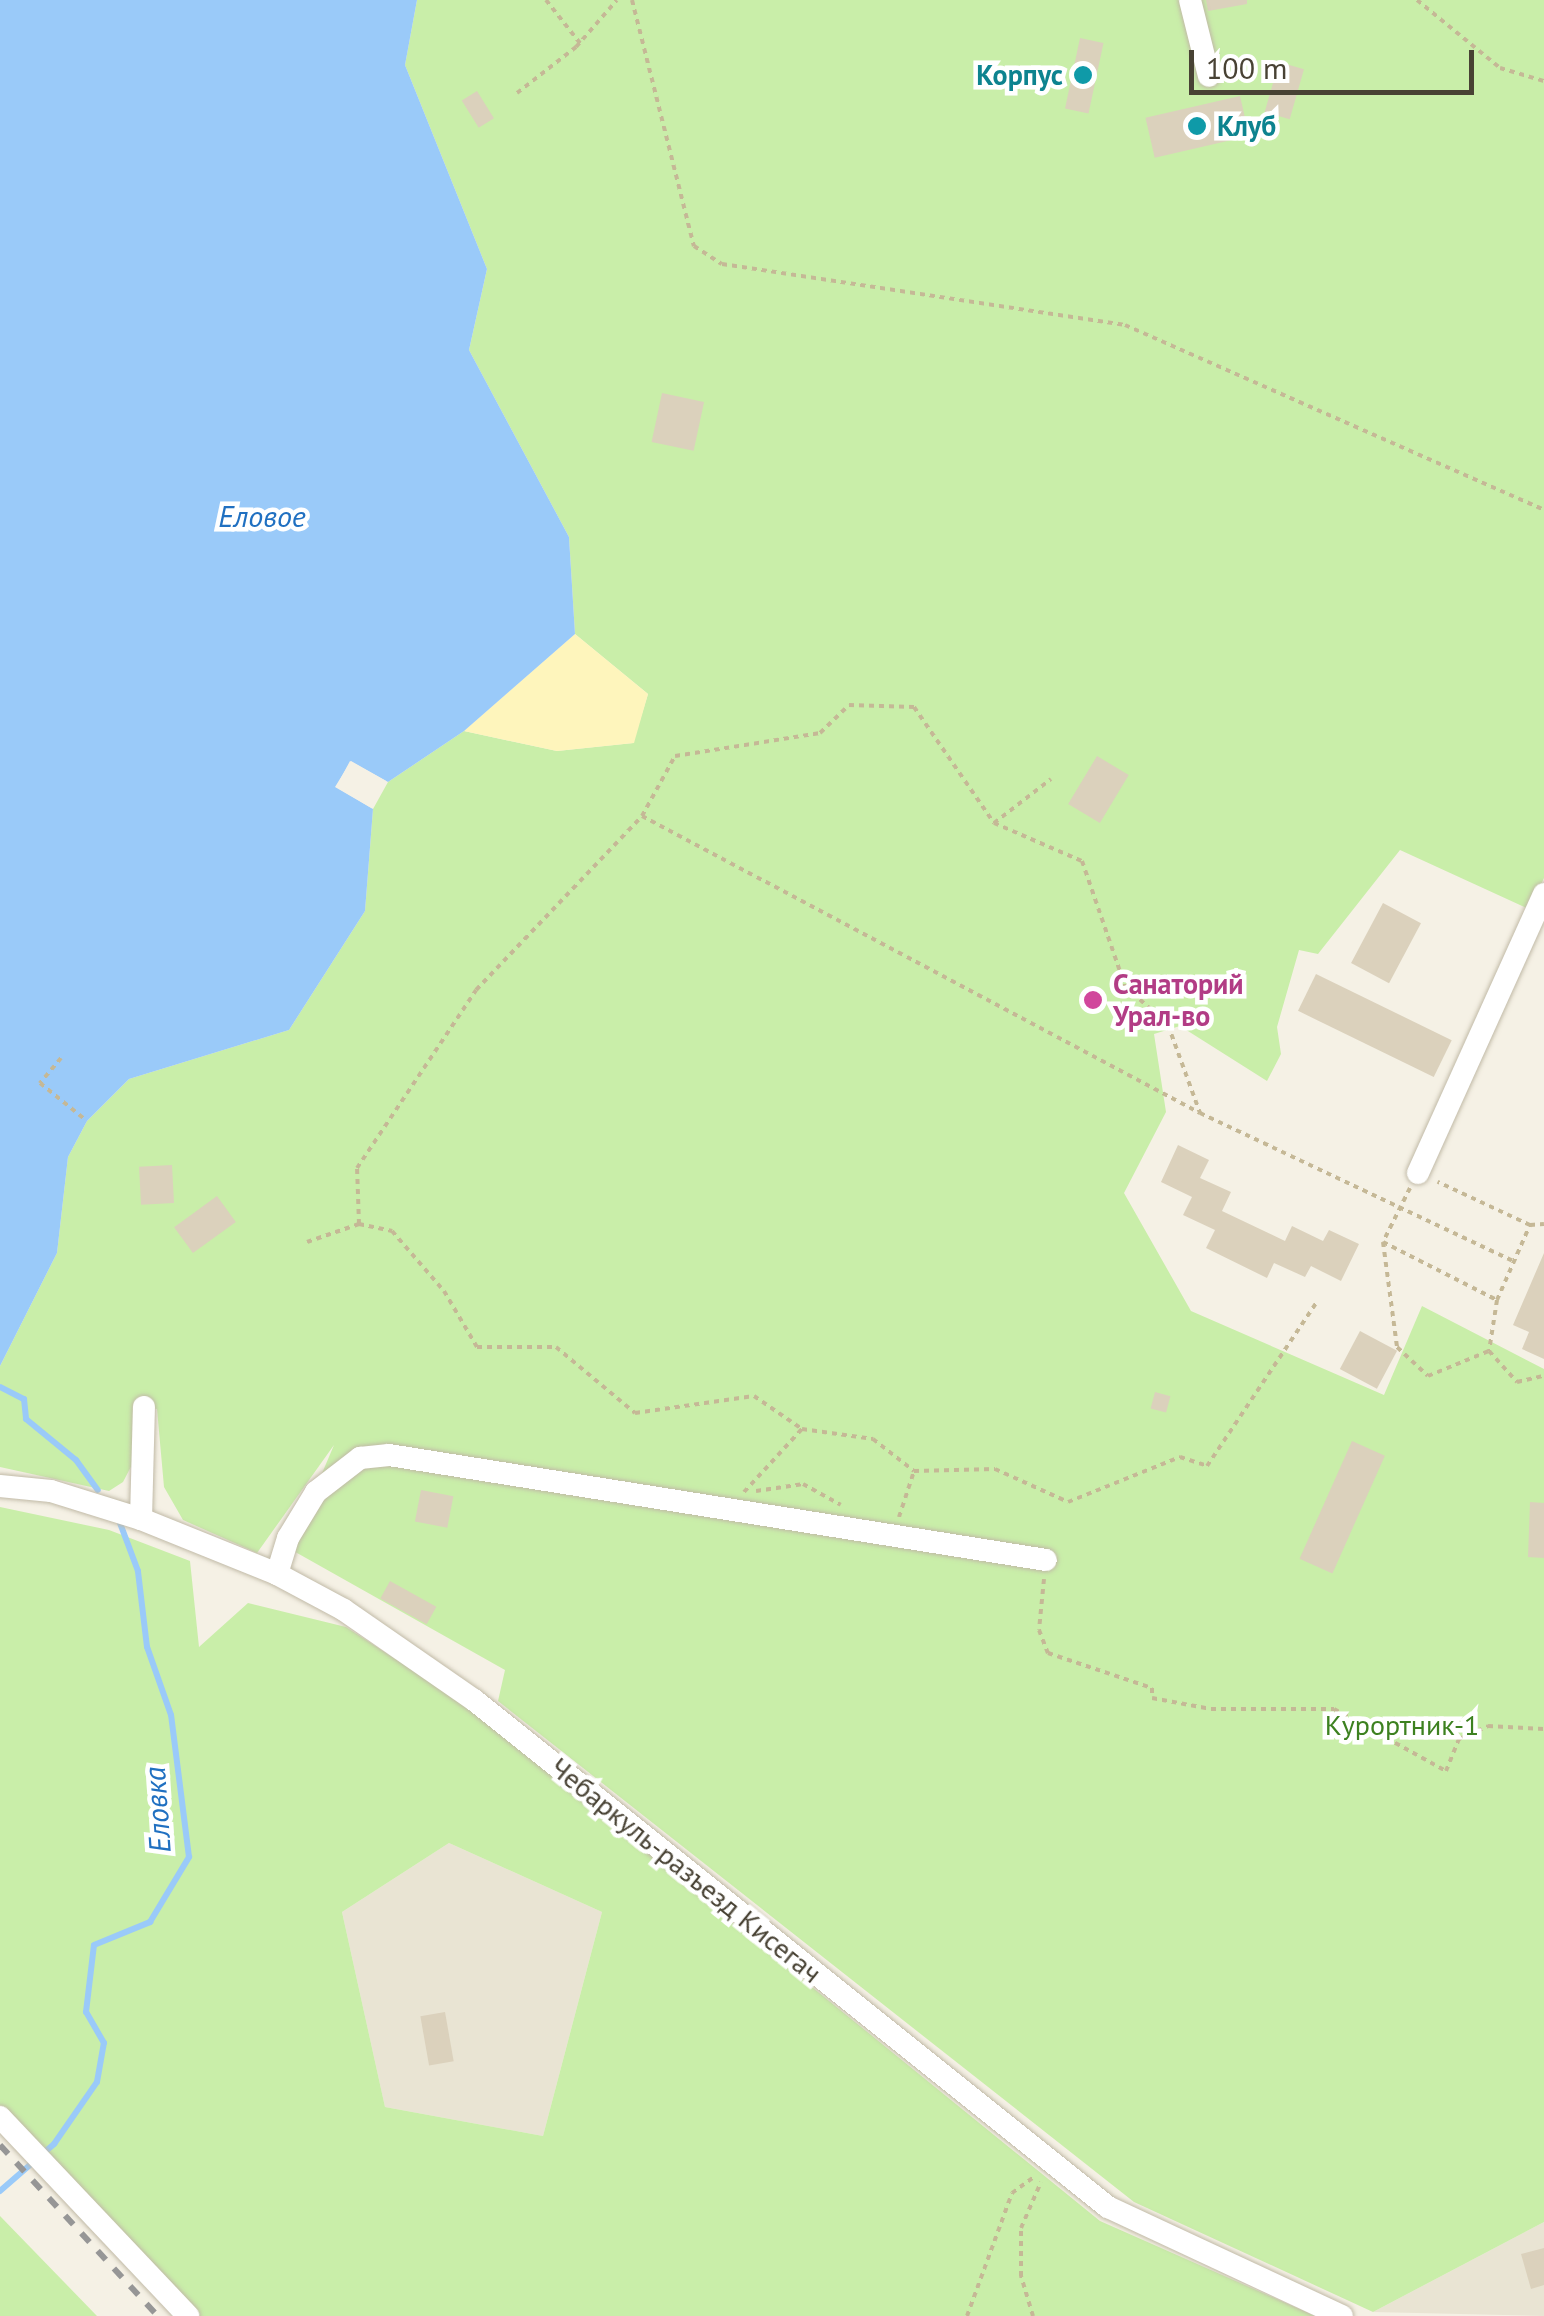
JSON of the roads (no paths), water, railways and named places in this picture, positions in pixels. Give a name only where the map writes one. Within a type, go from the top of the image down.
[{"type":"street","points":[[1190,0],[1209,76]]},
{"type":"street","points":[[1418,1173],[1544,894]]},
{"type":"street","points":[[141,1519],[144,1407]]},
{"type":"street","points":[[276,1574],[288,1538],[316,1492],[360,1458],[389,1455],[1046,1560]]},
{"type":"street","name":"Чебаркуль-разъезд Кисегач","points":[[0,1486],[50,1491],[141,1519],[276,1574],[344,1610],[474,1700],[1108,2207],[1342,2316]]},
{"type":"street","points":[[0,2117],[188,2316]]},
{"type":"water","name":"Еловое","points":[[0,0],[417,0],[405,65],[487,269],[469,350],[569,537],[575,634],[464,731],[388,782],[350,761],[336,787],[373,809],[365,911],[289,1030],[129,1079],[87,1121],[68,1157],[57,1253],[0,1366]]},
{"type":"waterway","name":"Еловка","points":[[0,1387],[24,1399],[26,1419],[76,1460],[98,1490]]},
{"type":"waterway","name":"Еловка","points":[[0,2191],[54,2144],[97,2082],[104,2043],[86,2012],[94,1945],[150,1922],[189,1857],[171,1715],[147,1647],[138,1571],[120,1523]]},
{"type":"railway","points":[[0,2145],[158,2316]]},
{"type":"place","name":"Корпус","points":[[1083,75]]},
{"type":"place","name":"Клуб","points":[[1197,126]]},
{"type":"place","name":"Санаторий Урал-во","points":[[1093,1000]]},
{"type":"park label","name":"Курортник-1","points":[[1402,1725]]}]
